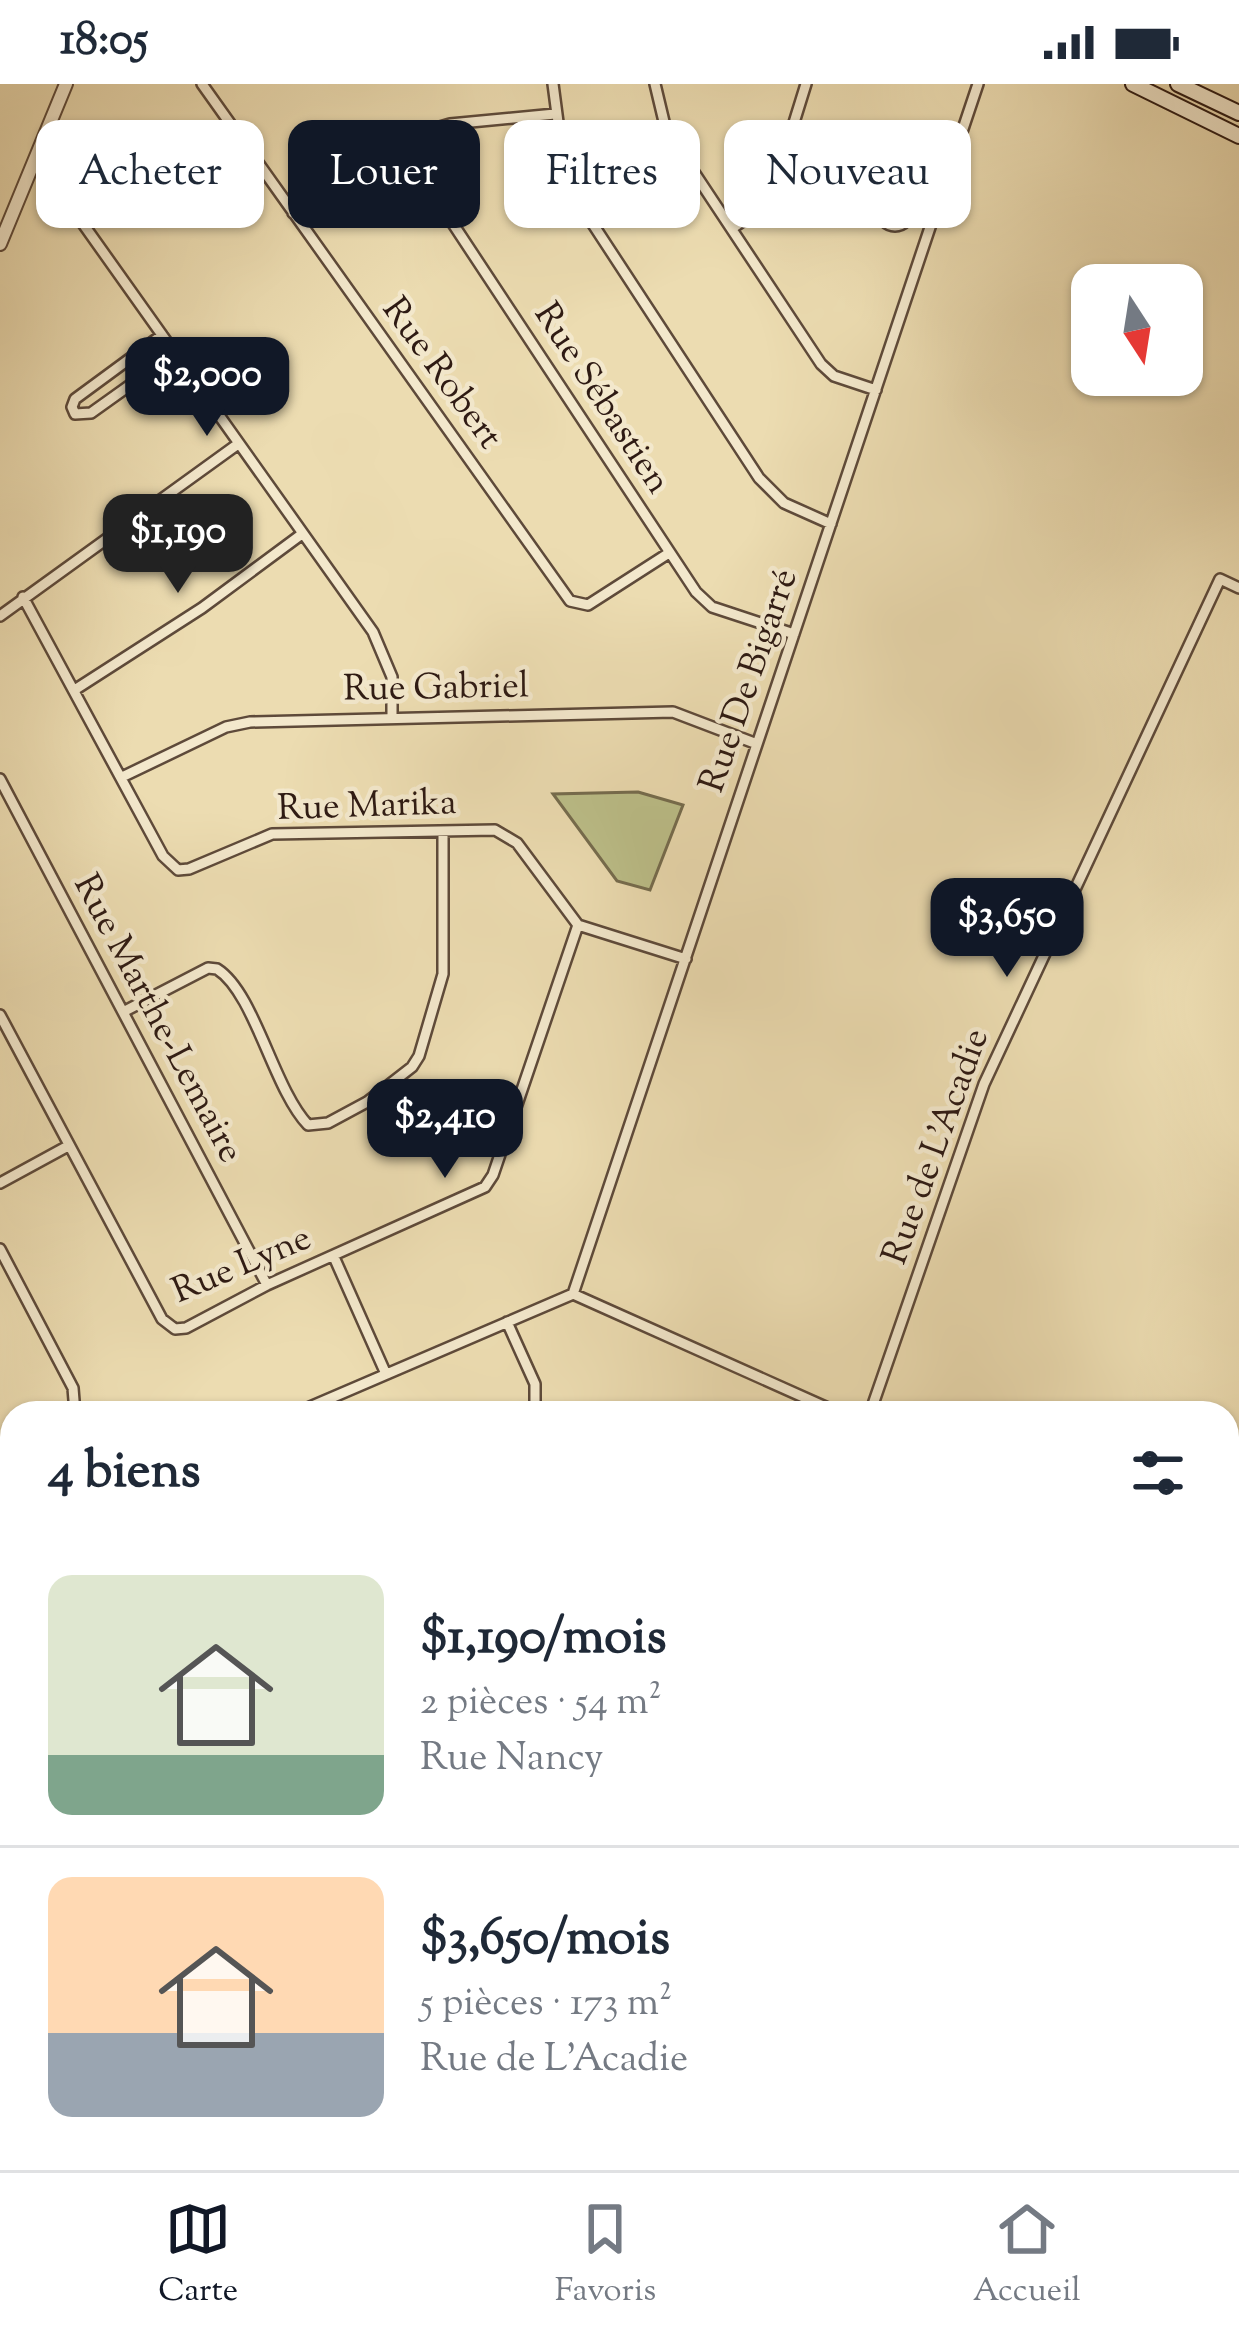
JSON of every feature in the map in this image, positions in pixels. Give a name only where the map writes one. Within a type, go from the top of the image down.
[{"type":"main road","points":[[1133,84],[1239,136]]},
{"type":"main road","points":[[1178,84],[1239,113]]},
{"type":"street","points":[[52,120],[66,84]]},
{"type":"street","name":"Rue Robert","points":[[202,84],[288,206]]},
{"type":"street","points":[[554,84],[554,114],[566,183],[758,478],[784,503],[831,524]]},
{"type":"street","points":[[655,84],[666,130],[724,213]]},
{"type":"street","points":[[795,120],[806,84]]},
{"type":"street","name":"Rue De Bigarré","points":[[966,120],[978,84]]},
{"type":"street","points":[[1169,102],[1178,84]]},
{"type":"street","points":[[480,121],[554,114]]},
{"type":"street","points":[[0,244],[36,161]]},
{"type":"street","points":[[86,228],[386,654],[392,677],[392,716]]},
{"type":"street","name":"Rue Robert","points":[[304,228],[570,601],[588,605],[669,553]]},
{"type":"street","name":"Rue Sébastien","points":[[456,228],[704,602],[794,634]]},
{"type":"street","points":[[735,228],[821,364],[834,376],[876,390]]},
{"type":"street","name":"Rue De Bigarré","points":[[573,1294],[931,228]]},
{"type":"street","points":[[162,335],[75,399],[74,414],[92,413],[175,353]]},
{"type":"street","points":[[0,616],[238,444]]},
{"type":"street","points":[[76,689],[202,608],[302,534]]},
{"type":"street","name":"Rue de L'Acadie","points":[[874,1401],[984,1084],[1220,579],[1239,588]]},
{"type":"street","name":"Rue Marika","points":[[23,597],[163,856],[178,869],[189,869],[272,834],[495,830],[511,837],[578,925]]},
{"type":"street","name":"Rue Gabriel","points":[[122,778],[240,723],[674,712],[757,744]]},
{"type":"street","name":"Rue Marthe-Lemaire","points":[[0,778],[267,1285]]},
{"type":"street","points":[[123,1012],[208,968],[217,969],[235,987],[308,1125],[328,1123],[367,1102],[412,1067],[438,998],[445,953],[443,831]]},
{"type":"street","points":[[578,925],[686,959]]},
{"type":"street","name":"Rue Lyne","points":[[68,1146],[162,1319],[175,1329],[186,1328],[267,1285],[485,1187],[578,925]]},
{"type":"street","points":[[0,1016],[68,1146],[0,1183]]},
{"type":"street","points":[[0,1249],[73,1388],[74,1401]]},
{"type":"street","points":[[334,1257],[386,1373]]},
{"type":"street","points":[[323,1401],[573,1294],[812,1401]]},
{"type":"street","points":[[507,1322],[535,1384],[535,1401]]},
{"type":"green space","points":[[638,792],[683,805],[650,890],[617,881],[553,794]]}]
